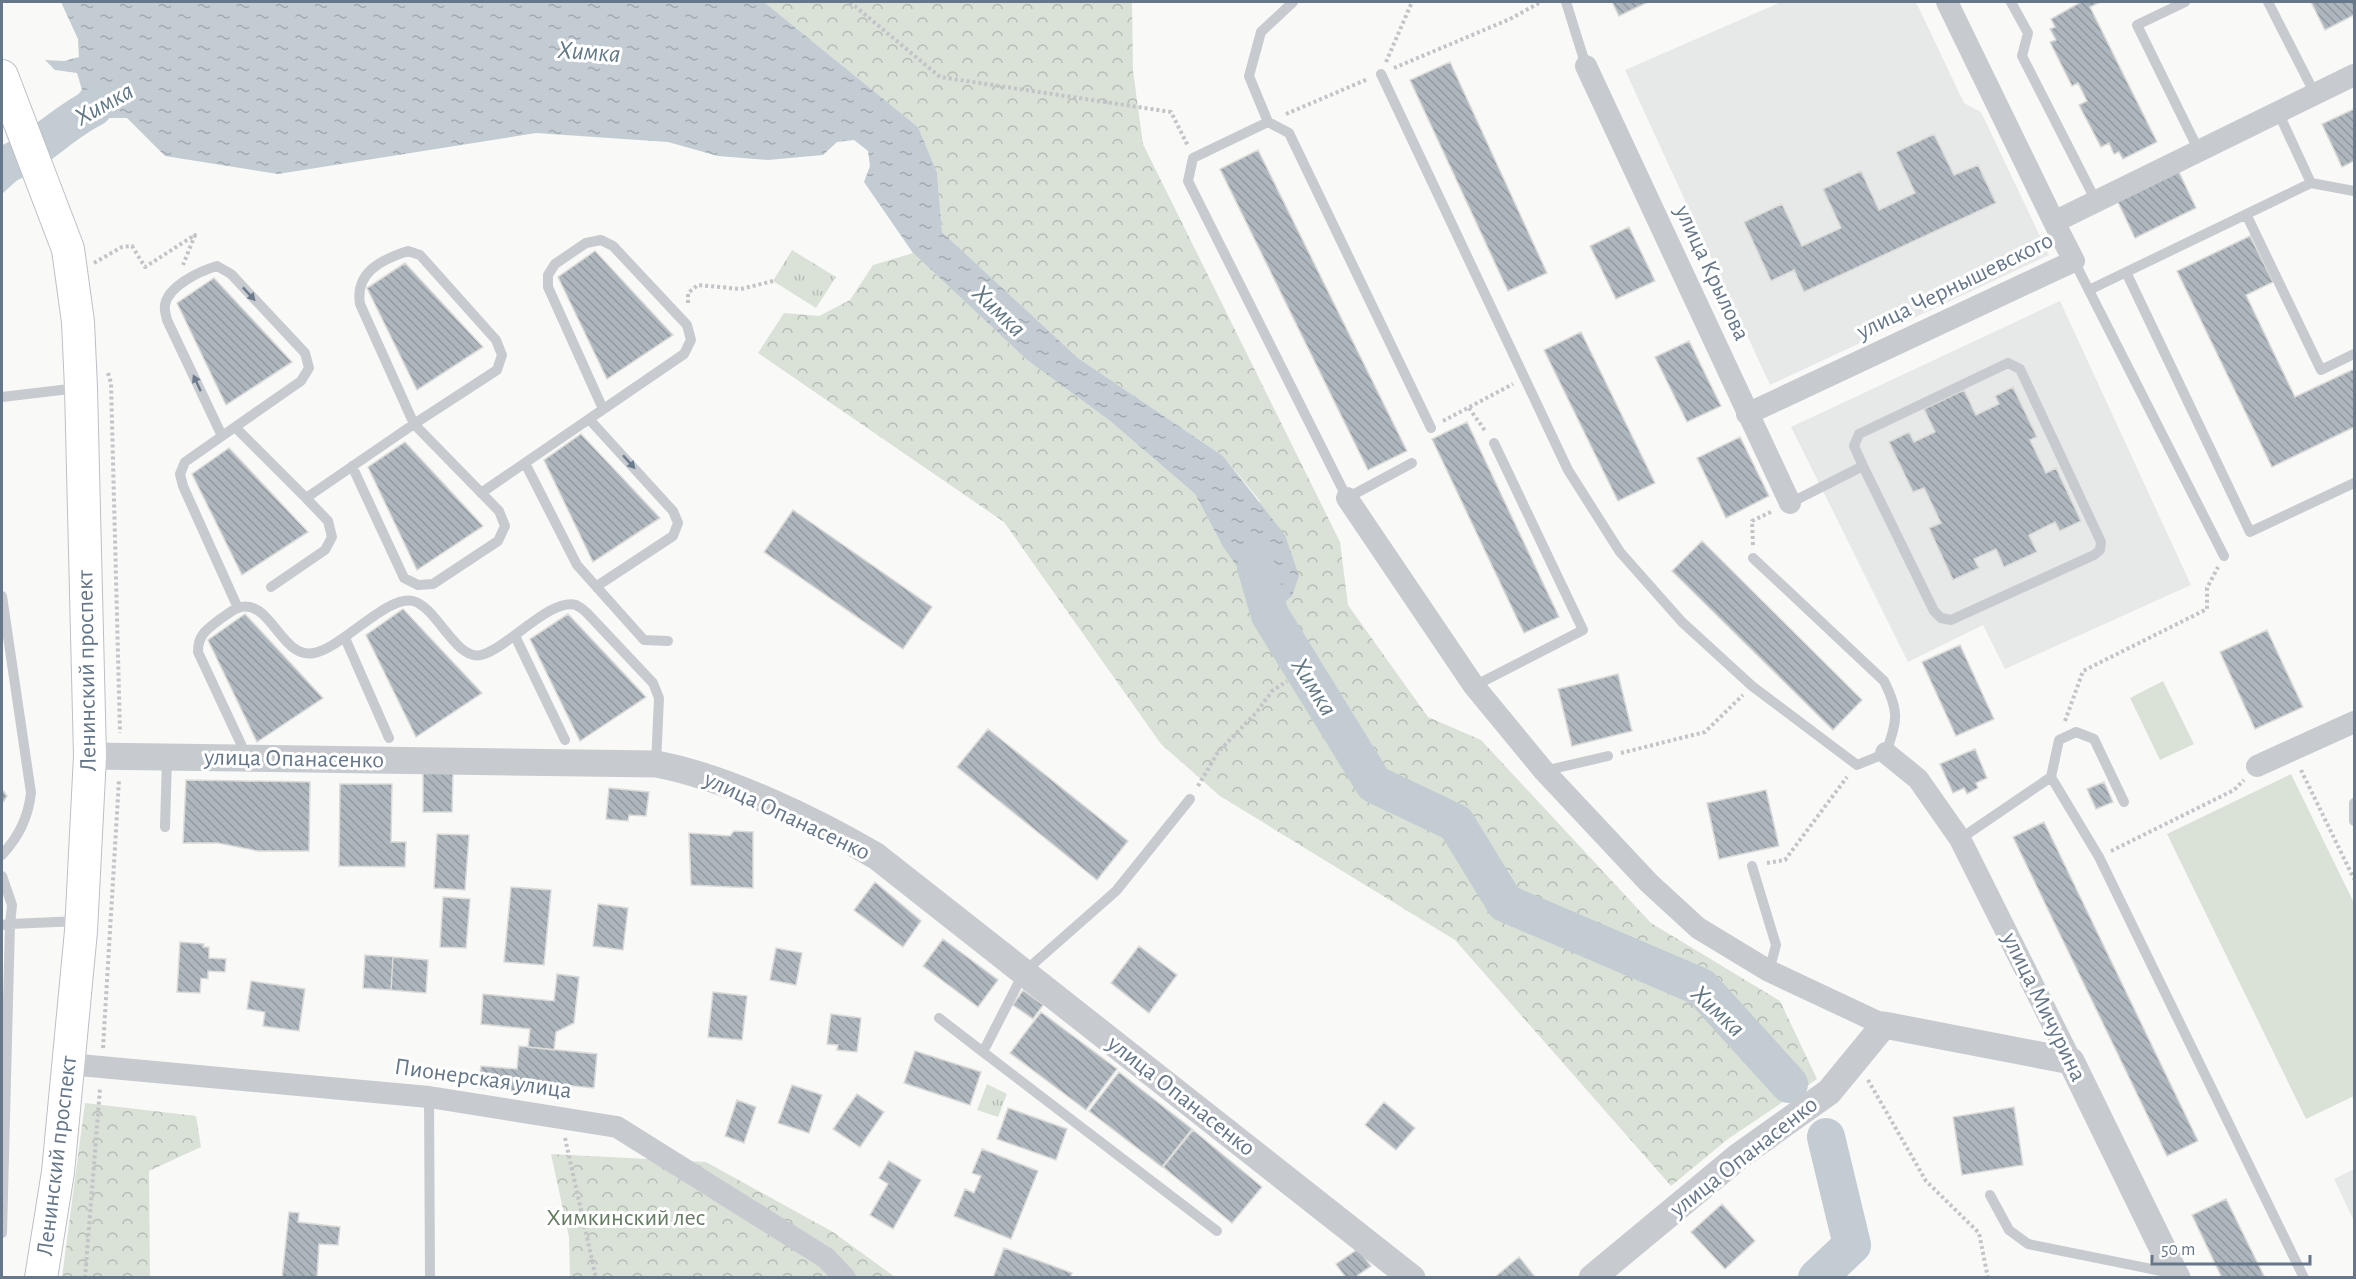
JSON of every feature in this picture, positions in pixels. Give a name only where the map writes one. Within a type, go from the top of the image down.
[{"type":"main road","name":"Ленинский проспект","points":[[2,76],[68,249],[78,322],[81,388],[90,756],[82,921],[58,1172],[41,1278]]},
{"type":"street","points":[[1947,2],[2054,222]]},
{"type":"street","name":"улица Крылова","points":[[1586,66],[1790,503]]},
{"type":"street","name":"улица Чернышевского","points":[[1747,414],[2074,261],[2054,222],[2355,75]]},
{"type":"street","points":[[1347,498],[1474,686],[1544,771],[1649,883],[1698,928],[1769,971],[1884,1025],[2071,1061]]},
{"type":"street","points":[[2257,766],[2355,722]]},
{"type":"street","name":"улица Опанасенко","points":[[90,756],[162,753],[242,758],[656,764],[684,769],[756,797],[848,839],[876,856],[1412,1278]]},
{"type":"street","name":"улица Мичурина","points":[[1886,753],[1918,779],[1960,838],[2176,1276]]},
{"type":"street","name":"улица Опанасенко","points":[[1592,1278],[1739,1156],[1829,1092],[1884,1025]]},
{"type":"street","name":"Пионерская улица","points":[[68,1064],[429,1097],[617,1128],[826,1258],[845,1278]]},
{"type":"lane","points":[[1293,2],[1261,32],[1249,76],[1268,122],[1289,133],[1431,428]]},
{"type":"lane","points":[[1566,2],[1586,66]]},
{"type":"lane","points":[[2012,2],[2028,33],[2022,56],[2096,201]]},
{"type":"lane","points":[[2185,2],[2137,25],[2199,151]]},
{"type":"lane","points":[[2268,2],[2315,94]]},
{"type":"lane","points":[[1381,74],[1568,470],[1620,552],[1682,622],[1752,686],[1857,765],[1886,753],[1894,729],[1896,704],[1884,681],[1753,558]]},
{"type":"lane","points":[[2278,112],[2311,183]]},
{"type":"lane","points":[[1268,122],[1193,158],[1188,181],[1347,498],[1412,463]]},
{"type":"lane","points":[[2089,290],[2311,183],[2355,191]]},
{"type":"lane","points":[[2246,214],[2321,370],[2355,354]]},
{"type":"lane","points":[[481,493],[684,354],[691,340],[687,325],[613,246],[601,240],[586,243],[555,264],[548,274],[548,287],[603,409]]},
{"type":"lane","points":[[306,498],[352,466],[414,424],[497,370],[502,355],[496,340],[420,255],[408,250],[393,256],[363,276],[358,289],[360,304],[414,424],[499,511],[505,526],[498,541],[433,584],[418,585],[404,579],[352,466]]},
{"type":"lane","points":[[2074,261],[2224,556]]},
{"type":"lane","points":[[222,436],[167,320],[165,306],[171,292],[202,270],[217,266],[231,274],[305,353],[309,368],[302,381],[185,462],[180,474],[183,486],[238,608]]},
{"type":"lane","points":[[2126,272],[2250,531],[2355,483]]},
{"type":"lane","points":[[2008,363],[2015,364],[2020,369],[2101,542],[2100,550],[2094,555],[1951,620],[1941,618],[1934,610],[1863,466],[1854,446],[1859,434],[2008,363]]},
{"type":"lane","points":[[2,397],[81,388]]},
{"type":"lane","points":[[590,419],[674,511],[678,523],[673,536],[597,586]]},
{"type":"lane","points":[[235,427],[328,521],[332,537],[325,550],[270,587]]},
{"type":"lane","points":[[1474,686],[1583,630],[1494,443]]},
{"type":"lane","points":[[525,463],[577,564],[645,640],[668,641]]},
{"type":"lane","points":[[1790,503],[1863,466]]},
{"type":"lane","points":[[2,596],[31,793],[28,812],[20,832],[2,855]]},
{"type":"lane","points":[[242,758],[241,744],[198,652],[198,640],[205,630],[238,608],[249,606],[260,611],[292,648],[307,655],[325,651],[397,602],[411,600],[424,606],[465,652],[478,656],[515,636],[559,606],[574,605],[587,613],[652,683],[659,698],[656,764]]},
{"type":"lane","points":[[2,642],[8,630]]},
{"type":"lane","points":[[515,636],[566,740]]},
{"type":"lane","points":[[345,638],[389,738]]},
{"type":"lane","points":[[2124,802],[2094,739],[2076,732],[2059,740],[2051,777],[2099,856],[2304,1278]]},
{"type":"lane","points":[[162,753],[165,826]]},
{"type":"lane","points":[[1544,771],[1608,756]]},
{"type":"lane","points":[[1960,838],[2051,777]]},
{"type":"lane","points":[[983,1052],[1024,972],[1116,891],[1190,799]]},
{"type":"lane","points":[[2355,803],[2355,821]]},
{"type":"lane","points":[[1752,866],[1776,945],[1769,971]]},
{"type":"lane","points":[[2,876],[12,905],[6,924],[2,1233]]},
{"type":"lane","points":[[6,924],[82,921]]},
{"type":"lane","points":[[939,1018],[1217,1231]]},
{"type":"lane","points":[[429,1097],[430,1278]]},
{"type":"lane","points":[[1990,1195],[2008,1230],[2028,1244],[2176,1276]]},
{"type":"path","points":[[850,2],[940,77],[1171,112],[1193,158]]},
{"type":"path","points":[[1381,74],[1412,2]]},
{"type":"path","points":[[1510,20],[1541,2]]},
{"type":"path","points":[[68,249],[91,265],[122,248],[132,246],[144,267],[195,236],[171,292]]},
{"type":"path","points":[[687,325],[688,293],[698,285],[741,289],[773,281]]},
{"type":"path","points":[[1431,428],[1524,378]]},
{"type":"path","points":[[1469,408],[1494,443]]},
{"type":"path","points":[[1752,521],[1753,558]]},
{"type":"path","points":[[2059,740],[2083,671],[2207,609],[2207,588],[2224,556]]},
{"type":"path","points":[[1190,799],[1218,752],[1256,713],[1272,691],[1287,681]]},
{"type":"path","points":[[1608,756],[1705,732],[1752,686]]},
{"type":"path","points":[[2292,751],[2355,879]]},
{"type":"path","points":[[1785,860],[1857,765]]},
{"type":"path","points":[[2099,856],[2234,790],[2257,766]]},
{"type":"path","points":[[1856,1059],[1926,1181],[1979,1233],[1988,1278]]},
{"type":"path","points":[[561,1117],[596,1278]]},
{"type":"shaded area","points":[[1781,2],[1916,2],[1964,103],[1981,112],[2049,255],[1770,385],[1625,70]]},
{"type":"shaded area","points":[[2060,301],[2191,585],[2005,669],[1983,625],[1908,662],[1791,427]]},
{"type":"shaded area","points":[[2354,1169],[2354,1221],[2334,1179]]},
{"type":"green space","points":[[764,2],[1132,2],[1133,71],[1143,144],[1340,542],[1348,605],[1428,717],[1481,740],[1651,923],[1780,1001],[1817,1079],[1728,1139],[1671,1186],[1455,940],[1220,796],[1161,744],[1004,522],[758,353],[784,313],[819,316],[850,300],[873,265],[913,253],[1027,360],[1110,421],[1195,494],[1222,545],[1260,501],[1223,456],[1078,358],[942,232],[937,172],[918,127]]},
{"type":"green space","points":[[792,250],[836,277],[816,308],[773,281]]},
{"type":"green space","points":[[2163,681],[2194,744],[2160,760],[2130,698]]},
{"type":"green space","points":[[2291,774],[2354,903],[2354,1096],[2306,1119],[2167,834]]},
{"type":"green space","points":[[987,1084],[1007,1094],[998,1117],[977,1110]]},
{"type":"green space","points":[[85,1103],[196,1116],[201,1147],[149,1171],[150,1277],[62,1277]]},
{"type":"green space","name":"Химкинский лес","points":[[551,1154],[706,1162],[833,1232],[895,1277],[570,1277],[569,1237]]},
{"type":"water","points":[[61,2],[764,2],[918,127],[937,172],[942,232],[1078,358],[1223,456],[1285,535],[1299,576],[1292,596],[1270,615],[1222,545],[1195,494],[1110,421],[1027,360],[913,253],[864,182],[870,166],[868,151],[854,140],[837,142],[823,155],[768,160],[718,156],[668,142],[536,133],[278,174],[165,156],[127,118],[106,118],[56,151],[49,127],[82,90],[77,73],[55,70],[45,60],[64,61],[79,57],[78,39]]},
{"type":"water","points":[[17,145],[26,172],[2,194],[2,152]]},
{"type":"building","points":[[1612,2],[1648,2],[1619,16]]},
{"type":"building","points":[[2081,2],[2100,2],[2090,7],[2157,142],[2123,159],[2119,152],[2114,154],[2109,143],[2101,147],[2079,105],[2087,101],[2078,83],[2072,86],[2050,42],[2056,40],[2050,29],[2055,27],[2051,19]]},
{"type":"building","points":[[2311,2],[2354,2],[2354,15],[2325,30]]},
{"type":"building","points":[[1450,62],[1547,273],[1508,291],[1410,80]]},
{"type":"building","points":[[2354,109],[2354,161],[2342,167],[2322,124]]},
{"type":"building","points":[[1934,134],[1954,175],[1978,165],[1996,203],[1804,292],[1794,270],[1771,281],[1744,222],[1782,204],[1802,246],[1841,228],[1823,189],[1861,171],[1879,210],[1915,193],[1896,152]]},
{"type":"building","points":[[1258,150],[1407,451],[1368,470],[1220,169]]},
{"type":"building","points":[[2177,168],[2196,208],[2135,238],[2116,198]]},
{"type":"building","points":[[1629,227],[1655,281],[1616,299],[1590,246]]},
{"type":"building","points":[[2250,236],[2273,282],[2246,295],[2295,397],[2354,369],[2354,427],[2272,467],[2177,271]]},
{"type":"building","points":[[595,251],[673,335],[607,379],[558,277]]},
{"type":"building","points":[[405,263],[483,347],[417,390],[367,288]]},
{"type":"building","points":[[214,278],[292,362],[226,405],[177,303]]},
{"type":"building","points":[[1581,332],[1655,483],[1618,501],[1544,350]]},
{"type":"building","points":[[1689,341],[1721,406],[1687,422],[1655,357]]},
{"type":"building","points":[[2013,387],[2037,437],[2030,440],[2046,473],[2056,468],[2081,521],[2060,531],[2055,522],[2029,535],[2037,552],[2004,567],[1996,549],[1974,559],[1979,568],[1953,580],[1929,528],[1941,523],[1924,488],[1913,492],[1889,442],[1909,432],[1914,442],[1935,432],[1924,409],[1964,390],[1976,415],[1999,404],[1995,396]]},
{"type":"building","points":[[1467,422],[1559,617],[1524,633],[1432,439]]},
{"type":"building","points":[[581,434],[660,518],[593,562],[544,460]]},
{"type":"building","points":[[1740,437],[1769,496],[1726,518],[1697,458]]},
{"type":"building","points":[[405,442],[483,526],[417,570],[368,467]]},
{"type":"building","points":[[229,448],[308,532],[242,575],[192,474]]},
{"type":"building","points":[[793,510],[932,607],[903,649],[764,552]]},
{"type":"building","points":[[1702,541],[1862,700],[1833,730],[1672,571]]},
{"type":"building","points":[[403,609],[482,693],[416,737],[366,635]]},
{"type":"building","points":[[245,614],[323,698],[257,742],[208,640]]},
{"type":"building","points":[[568,614],[646,697],[580,741],[530,639]]},
{"type":"building","points":[[2267,630],[2303,707],[2255,729],[2220,652]]},
{"type":"building","points":[[1960,645],[1994,719],[1956,736],[1922,662]]},
{"type":"building","points":[[1618,674],[1632,731],[1572,746],[1558,689]]},
{"type":"building","points":[[988,729],[1128,841],[1097,880],[957,767]]},
{"type":"building","points":[[1975,749],[1987,778],[1976,783],[1978,788],[1967,794],[1964,788],[1953,793],[1940,764]]},
{"type":"building","points":[[423,772],[453,772],[452,812],[423,812]]},
{"type":"building","points":[[186,780],[310,782],[309,851],[258,851],[218,843],[183,843]]},
{"type":"building","points":[[2104,782],[2113,802],[2096,809],[2087,789]]},
{"type":"building","points":[[340,784],[392,784],[391,842],[406,842],[405,867],[339,866]]},
{"type":"building","points":[[609,788],[649,792],[646,816],[629,815],[628,821],[606,819]]},
{"type":"building","points":[[2,789],[7,796],[2,804]]},
{"type":"building","points":[[1766,790],[1779,846],[1719,859],[1707,803]]},
{"type":"building","points":[[2044,822],[2198,1141],[2167,1156],[2013,837]]},
{"type":"building","points":[[734,831],[753,832],[753,888],[691,885],[689,833],[730,836]]},
{"type":"building","points":[[437,834],[469,835],[465,890],[434,888]]},
{"type":"building","points":[[875,882],[921,921],[903,947],[854,910]]},
{"type":"building","points":[[511,887],[551,890],[544,965],[504,962]]},
{"type":"building","points":[[443,897],[470,899],[466,948],[440,947]]},
{"type":"building","points":[[598,904],[628,908],[623,950],[593,946]]},
{"type":"building","points":[[943,939],[998,980],[978,1007],[923,966]]},
{"type":"building","points":[[180,942],[204,944],[203,947],[209,947],[209,958],[226,959],[225,972],[208,971],[208,979],[201,978],[200,993],[177,992]]},
{"type":"building","points":[[1139,946],[1177,975],[1149,1013],[1111,983]]},
{"type":"building","points":[[776,948],[802,953],[796,985],[770,980]]},
{"type":"building","points":[[365,955],[393,957],[391,990],[363,988]]},
{"type":"building","points":[[393,957],[428,960],[426,993],[391,990]]},
{"type":"building","points":[[557,974],[579,977],[574,1023],[556,1032],[554,1050],[528,1047],[530,1029],[481,1024],[483,994],[554,1001]]},
{"type":"building","points":[[251,981],[305,989],[299,1031],[263,1026],[265,1012],[247,1009]]},
{"type":"building","points":[[1023,990],[1043,1005],[1033,1019],[1013,1005]]},
{"type":"building","points":[[713,992],[747,996],[742,1040],[708,1037]]},
{"type":"building","points":[[1041,1012],[1117,1069],[1086,1110],[1010,1053]]},
{"type":"building","points":[[831,1014],[861,1018],[857,1052],[837,1050],[838,1045],[827,1044]]},
{"type":"building","points":[[519,1046],[597,1054],[594,1088],[554,1084],[552,1095],[479,1088],[481,1066],[517,1069]]},
{"type":"building","points":[[915,1051],[981,1072],[970,1105],[904,1083]]},
{"type":"building","points":[[1119,1072],[1192,1129],[1162,1167],[1089,1111]]},
{"type":"building","points":[[792,1085],[822,1095],[809,1133],[778,1123]]},
{"type":"building","points":[[857,1094],[884,1112],[860,1147],[833,1129]]},
{"type":"building","points":[[737,1100],[756,1107],[744,1143],[725,1136]]},
{"type":"building","points":[[1384,1102],[1415,1128],[1396,1150],[1365,1125]]},
{"type":"building","points":[[2014,1107],[2023,1165],[1962,1175],[1953,1117]]},
{"type":"building","points":[[1008,1108],[1067,1129],[1056,1160],[997,1139]]},
{"type":"building","points":[[1193,1130],[1262,1187],[1232,1223],[1163,1167]]},
{"type":"building","points":[[982,1149],[1038,1171],[1011,1239],[954,1216],[965,1189],[974,1193],[981,1176],[972,1173]]},
{"type":"building","points":[[889,1161],[921,1180],[893,1229],[870,1215],[888,1184],[879,1178]]},
{"type":"building","points":[[2226,1199],[2265,1278],[2222,1278],[2192,1215]]},
{"type":"building","points":[[1722,1204],[1755,1241],[1725,1269],[1691,1232]]},
{"type":"building","points":[[289,1212],[299,1213],[298,1222],[340,1227],[338,1245],[319,1244],[317,1278],[282,1278]]},
{"type":"building","points":[[1004,1248],[1072,1273],[1070,1278],[993,1278]]},
{"type":"building","points":[[1358,1249],[1371,1266],[1354,1278],[1346,1278],[1336,1264]]},
{"type":"building","points":[[1519,1257],[1536,1278],[1495,1278],[1495,1277]]},
{"type":"waterway","name":"Химка","points":[[2,166],[26,154],[93,108]]},
{"type":"waterway","name":"Химка","points":[[1256,567],[1270,615],[1374,784],[1456,823],[1505,903],[1701,987],[1789,1084]]},
{"type":"waterway","name":"Химка","points":[[1817,1278],[1852,1245],[1826,1137]]}]
